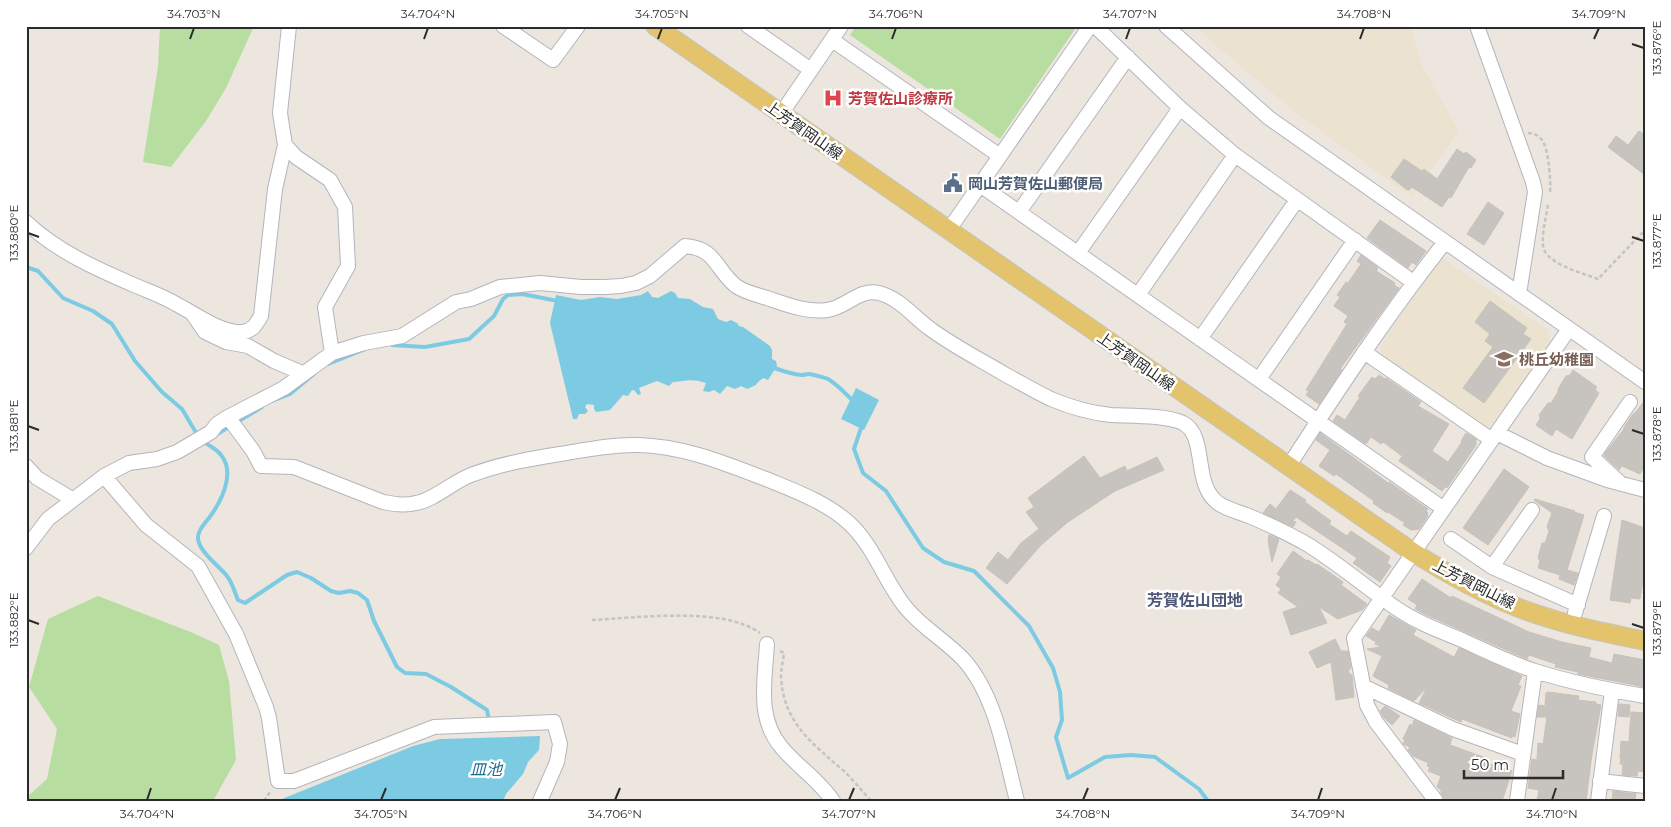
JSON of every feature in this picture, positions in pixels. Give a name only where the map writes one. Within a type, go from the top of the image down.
[{"type":"main road","name":"上芳賀岡山線","points":[[655,26],[1414,553],[1453,577],[1532,613],[1572,625],[1645,641]]},
{"type":"street","points":[[26,222],[41,236],[101,271],[176,303],[192,314],[228,330],[244,333],[256,326],[262,316],[275,189],[285,145],[280,114],[288,26]]},
{"type":"street","points":[[503,26],[553,60],[578,26]]},
{"type":"street","points":[[781,114],[841,26]]},
{"type":"street","points":[[948,231],[1090,26]]},
{"type":"street","points":[[1095,26],[1180,108],[1234,155],[1413,282]]},
{"type":"street","points":[[1166,26],[1269,118],[1645,382]]},
{"type":"street","points":[[1477,26],[1514,132],[1534,182],[1535,192],[1519,294]]},
{"type":"street","points":[[752,27],[811,70]]},
{"type":"street","points":[[832,40],[1000,156]]},
{"type":"street","points":[[1019,212],[1128,57]]},
{"type":"street","points":[[1078,253],[1180,108]]},
{"type":"street","points":[[285,145],[296,157],[330,180],[345,207],[348,266],[325,307],[332,353]]},
{"type":"street","points":[[1138,295],[1234,155]]},
{"type":"street","points":[[980,185],[1444,509]]},
{"type":"street","points":[[1200,338],[1297,200]]},
{"type":"street","points":[[1259,379],[1355,240]]},
{"type":"street","points":[[1288,467],[1364,352],[1413,282],[1445,242]]},
{"type":"street","points":[[26,548],[48,519],[104,476],[129,463],[157,459],[177,452],[231,422],[284,388],[302,373],[332,353],[402,336],[456,302],[472,299],[500,287],[540,283],[589,287],[621,286],[636,283],[650,276],[685,246],[698,246],[715,260],[721,271],[737,287],[749,292],[800,308],[816,310],[840,307],[858,296],[869,292],[880,294],[892,298],[930,329],[1048,398],[1087,411],[1162,418],[1182,422],[1192,431],[1196,439],[1202,476],[1208,492],[1218,503],[1288,534],[1312,547],[1398,610],[1434,628],[1535,671],[1612,691],[1645,696]]},
{"type":"street","points":[[192,314],[205,332],[226,342],[248,346],[274,361],[302,373]]},
{"type":"street","points":[[1436,801],[1376,722],[1367,705],[1354,638],[1569,329]]},
{"type":"street","points":[[1364,352],[1494,436],[1547,458],[1645,490]]},
{"type":"street","points":[[1620,483],[1592,457],[1630,402]]},
{"type":"street","points":[[231,422],[253,451],[261,466],[294,466],[383,502],[398,505],[418,503],[468,476],[500,465],[572,452],[637,445],[673,448],[706,456],[811,497],[850,524],[864,540],[895,594],[907,609],[925,628],[962,658],[974,673],[993,711],[1018,801]]},
{"type":"street","points":[[26,466],[37,478],[72,499]]},
{"type":"street","points":[[104,476],[146,525],[198,566],[236,634],[266,707],[278,781],[294,781],[434,727],[554,722],[560,744],[557,762],[540,801]]},
{"type":"street","points":[[1492,567],[1532,510]]},
{"type":"street","points":[[1572,625],[1604,516]]},
{"type":"street","points":[[1451,539],[1492,567],[1578,605]]},
{"type":"street","points":[[768,644],[764,693],[765,716],[771,731],[782,748],[824,789],[833,801]]},
{"type":"street","points":[[1517,801],[1535,671]]},
{"type":"street","points":[[1363,686],[1453,728],[1523,754]]},
{"type":"street","points":[[1598,801],[1612,691]]},
{"type":"street","points":[[1600,781],[1645,786]]},
{"type":"path","points":[[1514,132],[1533,133],[1542,140],[1546,152],[1550,190],[1543,246],[1546,254],[1553,261],[1598,279],[1645,230]]},
{"type":"path","points":[[592,620],[676,616],[728,620],[752,627],[764,636],[768,644],[784,653],[781,676],[786,704],[797,726],[871,801]]},
{"type":"shaded area","points":[[1195,26],[1410,26],[1422,66],[1459,131],[1412,197],[1301,117]]},
{"type":"shaded area","points":[[1441,257],[1548,330],[1550,342],[1495,421],[1485,427],[1385,358],[1381,352],[1380,346]]},
{"type":"green space","points":[[160,26],[254,26],[226,88],[206,121],[171,167],[143,162],[158,67]]},
{"type":"green space","points":[[856,26],[1077,26],[1000,139],[850,35]]},
{"type":"green space","points":[[98,596],[219,645],[229,681],[236,760],[213,801],[26,801],[26,798],[47,779],[57,729],[29,687],[48,619]]},
{"type":"water","points":[[648,291],[652,297],[658,298],[671,291],[678,298],[690,299],[703,307],[713,309],[718,319],[726,322],[731,320],[737,323],[770,346],[772,359],[776,361],[777,366],[768,380],[763,378],[756,385],[747,389],[741,386],[735,389],[727,386],[720,394],[714,390],[709,392],[703,391],[706,383],[701,381],[673,382],[669,386],[657,381],[639,388],[641,394],[638,395],[632,390],[628,396],[623,395],[610,410],[596,412],[594,405],[587,404],[585,407],[588,411],[585,414],[579,414],[577,419],[573,419],[550,323],[556,295],[581,300],[600,297],[617,299],[641,295]]},
{"type":"water","points":[[856,388],[879,400],[864,430],[841,419]]},
{"type":"water","name":"皿池","points":[[540,736],[539,750],[528,762],[523,774],[506,794],[503,801],[277,801],[413,746],[440,739]]},
{"type":"building","points":[[1639,131],[1645,135],[1645,175],[1608,147],[1616,136],[1628,145]]},
{"type":"building","points":[[1457,149],[1464,154],[1466,152],[1476,160],[1471,168],[1469,167],[1451,198],[1449,197],[1442,207],[1412,187],[1409,190],[1406,189],[1391,177],[1404,159],[1422,171],[1424,169],[1437,179]]},
{"type":"building","points":[[1488,202],[1504,213],[1484,245],[1467,234]]},
{"type":"building","points":[[1380,220],[1426,251],[1416,265],[1412,262],[1408,268],[1367,238]]},
{"type":"building","points":[[1361,255],[1378,268],[1376,271],[1395,283],[1394,285],[1399,288],[1340,369],[1342,370],[1319,404],[1306,395],[1309,391],[1306,390],[1347,324],[1344,322],[1348,316],[1334,306],[1340,297],[1337,295],[1361,264],[1357,261]]},
{"type":"building","points":[[1490,301],[1527,328],[1523,334],[1531,339],[1484,403],[1463,388],[1493,347],[1485,341],[1490,334],[1475,322]]},
{"type":"building","points":[[1573,370],[1597,387],[1595,390],[1599,393],[1572,439],[1556,429],[1552,436],[1536,425],[1540,419],[1539,415],[1548,403],[1551,403],[1566,376],[1570,375]]},
{"type":"building","points":[[1379,375],[1421,402],[1418,406],[1449,424],[1432,451],[1448,462],[1466,433],[1476,439],[1476,445],[1447,488],[1446,486],[1442,491],[1399,461],[1402,456],[1383,442],[1381,444],[1371,437],[1366,444],[1333,421],[1337,415],[1345,420],[1360,397],[1358,396],[1372,377],[1375,379]]},
{"type":"building","points":[[1645,400],[1645,465],[1640,474],[1622,466],[1619,470],[1604,456],[1605,453]]},
{"type":"building","points":[[1320,433],[1388,483],[1428,509],[1426,511],[1428,516],[1419,529],[1411,530],[1403,525],[1405,523],[1387,513],[1373,503],[1374,501],[1336,474],[1334,476],[1319,466],[1330,450],[1316,440]]},
{"type":"building","points":[[1084,456],[1100,478],[1125,466],[1127,471],[1157,457],[1164,470],[1115,491],[1068,522],[1041,545],[1007,584],[986,568],[998,552],[1008,560],[1021,543],[1039,529],[1026,512],[1034,507],[1028,498]]},
{"type":"building","points":[[1504,469],[1529,487],[1488,545],[1463,528]]},
{"type":"building","points":[[1290,490],[1306,500],[1305,502],[1331,521],[1329,524],[1347,536],[1351,531],[1390,557],[1387,563],[1391,566],[1380,582],[1353,563],[1357,558],[1296,517],[1293,521],[1296,522],[1293,527],[1263,513],[1270,504],[1276,509]]},
{"type":"building","points":[[1535,499],[1584,515],[1567,570],[1578,573],[1574,585],[1559,579],[1560,575],[1538,568],[1540,561],[1538,558],[1542,543],[1545,543],[1549,531],[1547,527],[1552,513]]},
{"type":"building","points":[[1622,520],[1645,528],[1645,569],[1640,599],[1631,598],[1630,603],[1610,600]]},
{"type":"building","points":[[1269,535],[1279,539],[1272,562],[1268,541]]},
{"type":"building","points":[[1293,551],[1307,561],[1317,564],[1343,582],[1341,585],[1367,604],[1362,610],[1338,619],[1319,607],[1327,623],[1291,635],[1283,612],[1298,607],[1278,593],[1281,589],[1276,585],[1281,577],[1277,574]]},
{"type":"building","points":[[1422,579],[1451,598],[1452,596],[1529,632],[1591,648],[1589,657],[1612,663],[1614,654],[1645,660],[1645,687],[1578,674],[1578,672],[1555,667],[1556,664],[1529,655],[1527,659],[1424,614],[1415,609],[1417,605],[1408,599]]},
{"type":"building","points":[[1389,615],[1416,630],[1413,635],[1454,657],[1459,648],[1522,676],[1518,685],[1521,686],[1511,711],[1520,714],[1515,737],[1512,736],[1512,738],[1462,719],[1461,722],[1419,703],[1427,687],[1414,701],[1388,688],[1389,685],[1373,676],[1382,656],[1367,649],[1381,647],[1366,636],[1372,628],[1379,632]]},
{"type":"building","points":[[1335,639],[1341,651],[1348,651],[1351,667],[1348,672],[1352,675],[1354,697],[1336,700],[1331,662],[1317,668],[1309,652]]},
{"type":"building","points":[[1546,693],[1579,696],[1578,700],[1596,702],[1596,704],[1601,705],[1586,801],[1537,801],[1539,790],[1528,788],[1532,759],[1537,760],[1538,743],[1543,744],[1547,717],[1537,717],[1539,705],[1545,706]]},
{"type":"building","points":[[1619,704],[1630,705],[1629,717],[1618,716]]},
{"type":"building","points":[[1385,706],[1400,716],[1392,725],[1384,718],[1380,711]]},
{"type":"building","points":[[1631,712],[1645,713],[1644,772],[1638,771],[1637,776],[1622,775],[1623,764],[1620,764],[1621,741],[1629,742]]},
{"type":"building","points":[[1414,720],[1452,738],[1450,745],[1486,758],[1485,762],[1512,771],[1502,801],[1445,801],[1441,790],[1437,787],[1441,776],[1428,771],[1430,767],[1427,766],[1428,763],[1413,756],[1408,750],[1410,747],[1403,744],[1405,740],[1403,739]]},
{"type":"building","points":[[1613,791],[1636,794],[1635,801],[1612,801]]},
{"type":"waterway","points":[[26,267],[38,271],[63,298],[93,311],[112,324],[135,361],[162,392],[182,409],[198,436]]},
{"type":"waterway","points":[[392,345],[425,347],[469,339],[494,316],[503,299],[508,295],[522,294],[558,301]]},
{"type":"waterway","points":[[328,364],[363,350]]},
{"type":"waterway","points":[[771,367],[793,374],[810,374],[828,379],[854,402]]},
{"type":"waterway","points":[[272,401],[290,394],[314,374]]},
{"type":"waterway","points":[[214,436],[262,407]]},
{"type":"waterway","points":[[862,425],[854,449],[863,473],[886,491],[923,548],[944,562],[974,571],[1029,626],[1053,668],[1060,692],[1062,720],[1056,737],[1068,778],[1105,757],[1131,755],[1155,757],[1199,789],[1208,801]]},
{"type":"waterway","points":[[203,441],[221,455],[225,462],[227,479],[218,504],[199,532],[199,542],[205,552],[229,578],[238,600],[245,603],[287,575],[297,572],[311,578],[331,591],[358,593],[367,600],[374,621],[397,667],[405,673],[426,674],[451,687],[487,710],[489,721]]},
{"type":"place","name":"芳賀佐山診療所","points":[[833,98]]},
{"type":"place","name":"岡山芳賀佐山郵便局","points":[[953,183]]},
{"type":"place","name":"桃丘幼稚園","points":[[1504,359]]},
{"type":"district","name":"芳賀佐山団地","points":[[1195,600]]}]
